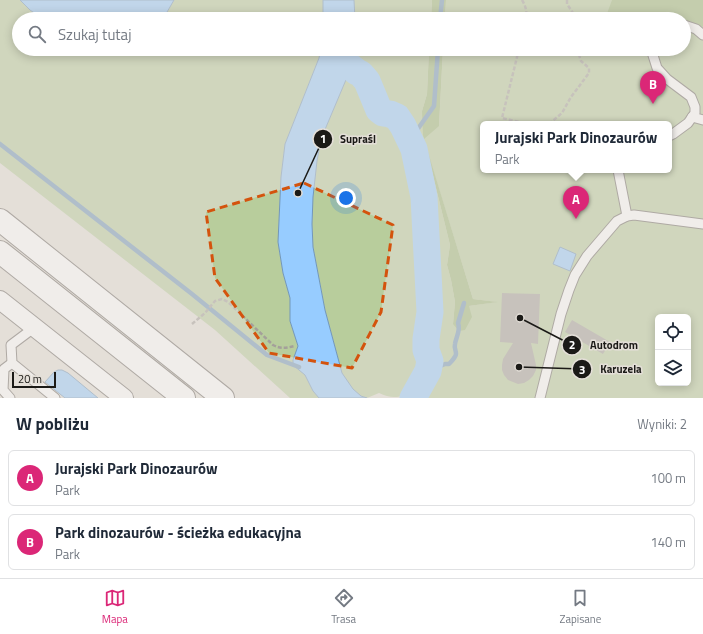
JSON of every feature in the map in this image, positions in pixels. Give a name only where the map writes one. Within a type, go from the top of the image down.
[{"type":"highway","points":[[0,220],[223,398]]},
{"type":"highway","points":[[0,252],[184,398]]},
{"type":"street","points":[[0,300],[124,398]]},
{"type":"lane","points":[[691,27],[696,29],[703,35]]},
{"type":"lane","points":[[653,56],[657,68],[667,79],[690,97],[695,107],[695,113],[688,123],[672,134]]},
{"type":"lane","points":[[692,117],[703,120]]},
{"type":"lane","points":[[619,173],[626,216]]},
{"type":"lane","points":[[540,398],[561,314],[575,275],[587,256],[607,231],[617,221],[626,216],[634,215],[703,224]]},
{"type":"lane","points":[[35,327],[11,346],[12,363],[55,398]]},
{"type":"lane","points":[[10,398],[3,390],[4,369],[12,363]]},
{"type":"path","points":[[522,0],[525,4],[527,12]]},
{"type":"path","points":[[567,0],[567,4],[572,12]]},
{"type":"path","points":[[515,121],[502,118],[517,56]]},
{"type":"path","points":[[553,121],[562,113],[589,73],[589,68],[581,61],[580,56]]},
{"type":"path","points":[[192,324],[205,313],[215,301],[222,299],[228,302],[273,345],[285,348],[295,346]]},
{"type":"highlighted area","points":[[304,183],[393,225],[381,312],[352,368],[269,353],[215,278],[206,212]]},
{"type":"green space","points":[[0,0],[20,0],[33,12],[12,12],[12,56],[319,56],[285,144],[281,177],[278,242],[283,273],[290,298],[290,321],[298,346],[293,360],[305,375],[313,391],[319,398],[290,398],[215,330],[0,163]]},
{"type":"green space","points":[[174,0],[323,0],[323,12],[167,12]]},
{"type":"green space","points":[[354,0],[432,0],[431,12],[354,12]]},
{"type":"green space","points":[[432,0],[446,0],[445,12],[431,12]]},
{"type":"green space","points":[[446,0],[703,0],[703,398],[414,398],[406,395],[389,397],[379,393],[367,398],[361,396],[352,389],[342,373],[325,310],[313,247],[313,197],[321,139],[348,75],[354,69],[351,56],[429,56],[427,94],[422,111],[439,126],[443,56],[691,56],[691,12],[445,12]],"holes":[[[426,147],[473,299],[496,302],[469,306],[453,324],[455,302],[447,265],[450,245]]]},
{"type":"green space","points":[[612,0],[703,0],[703,27],[691,22],[691,12],[608,12]]},
{"type":"green space","points":[[429,56],[443,56],[439,126],[424,139],[473,299],[498,302],[469,306],[472,317],[465,330],[459,331],[453,324],[455,302],[447,265],[450,245],[423,135],[422,111],[427,94]]},
{"type":"water","points":[[20,0],[174,0],[167,12],[33,12]]},
{"type":"water","points":[[323,0],[354,0],[355,12],[323,12]]},
{"type":"water","points":[[319,56],[351,56],[354,69],[348,75],[321,139],[313,197],[312,224],[313,247],[325,310],[342,373],[353,389],[361,396],[367,398],[319,398],[313,391],[305,375],[293,365],[293,360],[298,346],[290,321],[290,298],[283,273],[278,242],[281,177],[285,144]]},
{"type":"water","points":[[560,247],[576,254],[570,271],[553,264]]},
{"type":"water","points":[[431,366],[435,369],[432,377],[423,390],[421,398],[401,398],[406,395],[417,381],[425,367]]},
{"type":"water","points":[[58,370],[68,373],[98,398],[65,398],[45,382],[54,372]]},
{"type":"building","points":[[502,293],[540,294],[538,344],[531,343],[536,370],[533,376],[524,383],[518,384],[508,380],[502,370],[503,359],[513,343],[500,342]]},
{"type":"building","points":[[572,320],[610,342],[603,354],[565,332]]},
{"type":"waterway","points":[[441,12],[442,0]]},
{"type":"waterway","points":[[340,56],[344,62],[361,74],[367,81],[379,110],[383,113],[397,117],[414,149],[424,197],[430,312],[426,350],[430,361],[428,371],[413,398]]},
{"type":"waterway","points":[[410,140],[434,106],[438,56]]},
{"type":"waterway","points":[[0,144],[192,294],[267,355],[299,367]]},
{"type":"waterway","points":[[431,370],[445,364],[449,364],[456,355],[455,345],[459,331],[458,323],[464,303]]},
{"type":"place","name":"Park dinozaurów - ścieżka edukacyjna","points":[[653,104]]},
{"type":"place","name":"Supraśl","points":[[298,193]]},
{"type":"place","name":"Jurajski Park Dinozaurów","points":[[576,219]]},
{"type":"place","name":"Autodrom","points":[[520,318]]},
{"type":"place","name":"Karuzela","points":[[519,367]]}]
